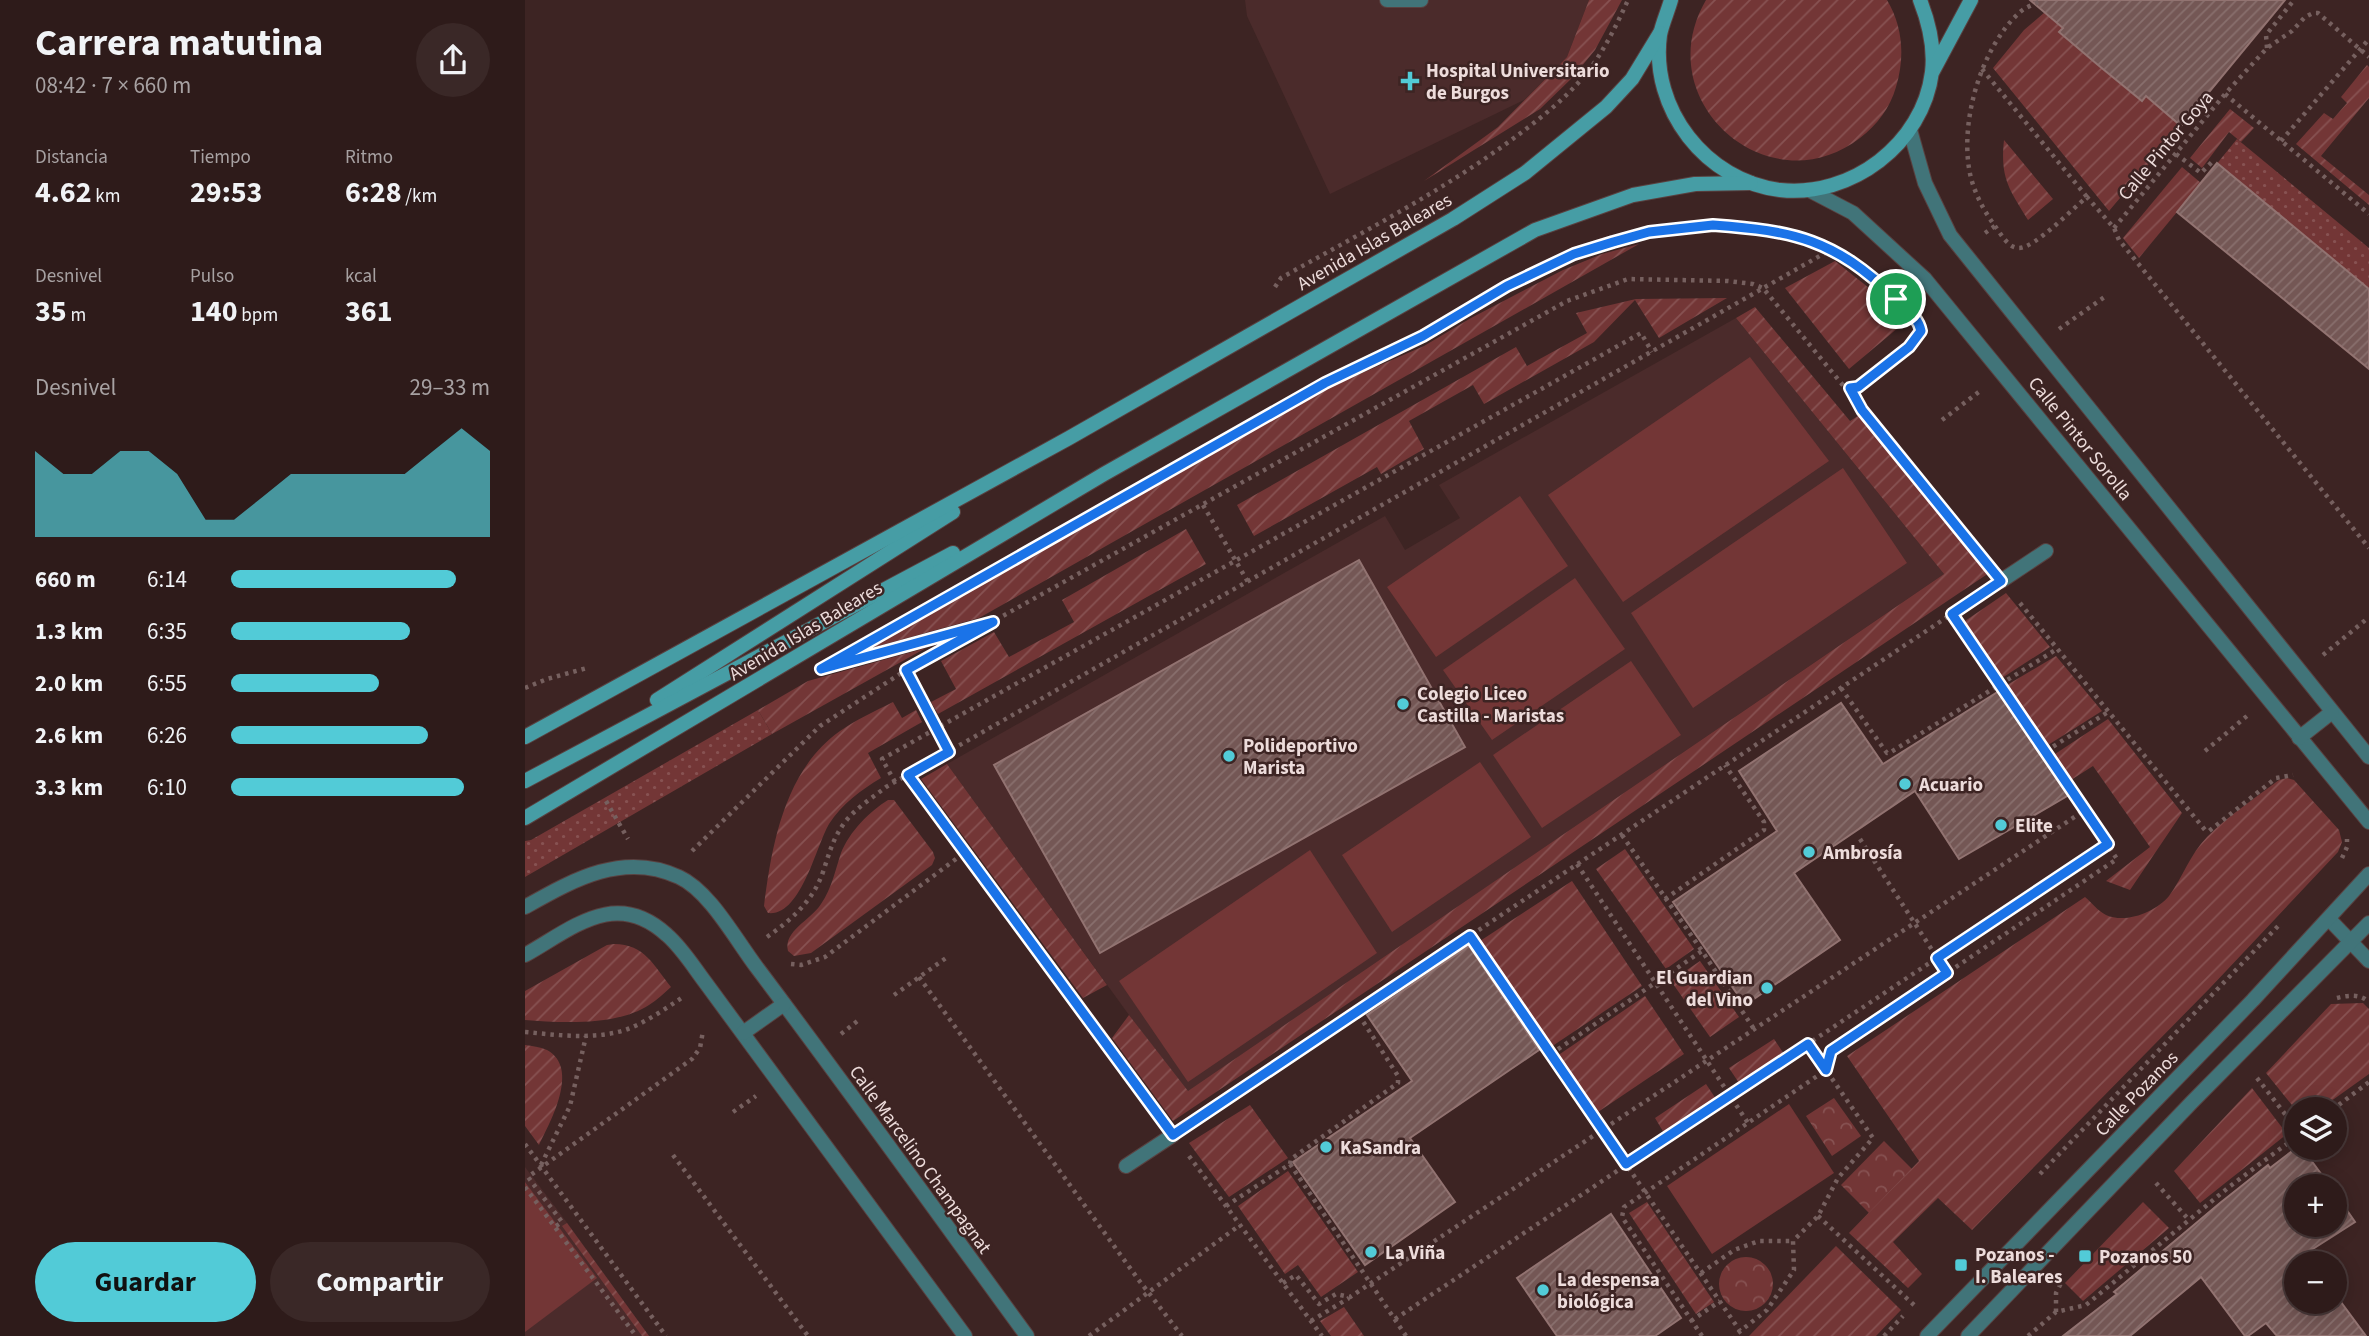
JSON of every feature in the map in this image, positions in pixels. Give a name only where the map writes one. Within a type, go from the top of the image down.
[{"type":"main road","points":[[1671,0],[1660,33],[1659,60],[1665,96],[1678,123],[1695,147],[1719,167],[1751,183],[1780,190],[1809,190],[1833,185],[1856,177],[1886,157],[1910,130],[1921,111],[1932,72],[1971,0]]},
{"type":"main road","points":[[1920,0],[1930,27],[1932,72]]},
{"type":"main road","name":"Avenida Islas Baleares","points":[[525,737],[1069,438],[1442,225],[1525,173],[1606,107],[1632,79],[1660,33]]},
{"type":"main road","name":"Avenida Islas Baleares","points":[[525,818],[1104,474],[1535,230],[1633,195],[1695,184],[1751,183]]},
{"type":"main road","name":"Avenida Islas Baleares","points":[[525,781],[1069,438]]},
{"type":"main road","name":"Avenida Islas Baleares","points":[[569,755],[1104,474]]},
{"type":"street","points":[[1387,0],[1421,0]]},
{"type":"street","name":"Calle Pintor Sorolla","points":[[1910,130],[1925,183],[1950,234],[2369,757]]},
{"type":"street","name":"Calle Pintor Sorolla","points":[[1809,190],[1853,213],[1925,279],[2369,822]]},
{"type":"street","points":[[2001,581],[2046,551]]},
{"type":"street","points":[[2299,738],[2332,712]]},
{"type":"street","name":"Calle Marcelino Champagnat","points":[[525,907],[588,874],[623,867],[648,868],[680,877],[700,893],[785,1004],[1027,1336]]},
{"type":"street","name":"Calle Pozanos","points":[[1927,1336],[2253,1000],[2369,874]]},
{"type":"street","points":[[525,955],[591,918],[609,912],[626,913],[650,921],[667,935],[743,1032],[965,1336]]},
{"type":"street","points":[[2329,919],[2369,961]]},
{"type":"street","points":[[1968,1336],[2192,1102],[2369,923]]},
{"type":"street","points":[[743,1032],[785,1004]]},
{"type":"street","points":[[1126,1166],[1173,1135]]},
{"type":"path","points":[[1273,290],[1282,278],[1437,191],[1482,162],[1532,124],[1564,97],[1588,71],[1628,0]]},
{"type":"path","points":[[2043,0],[2021,10],[2009,24],[1982,69],[1970,114],[1968,145],[1971,176],[1981,206],[2009,246],[2020,248],[2032,243],[2087,197]]},
{"type":"path","points":[[2267,48],[2266,35],[2294,0]]},
{"type":"path","points":[[2225,94],[2267,48],[2313,13],[2318,13],[2369,57]]},
{"type":"path","points":[[2281,141],[2369,39]]},
{"type":"path","points":[[1982,69],[2114,228],[2119,240],[2369,548]]},
{"type":"path","name":"Calle Pintor Goya","points":[[2114,228],[2225,94],[2369,214]]},
{"type":"path","points":[[2176,154],[2201,173],[2212,162]]},
{"type":"path","points":[[691,852],[820,726],[906,670],[1567,301],[1628,279],[1752,284],[1763,288],[1846,389],[1858,387],[1909,347],[1921,331],[1919,321],[1874,277],[1832,249],[1791,235],[1713,225],[1649,232],[1574,254],[1507,286],[1423,336],[1336,378]]},
{"type":"path","points":[[1962,250],[1995,226]]},
{"type":"path","points":[[745,953],[786,924],[805,905],[823,872],[829,848],[844,823],[858,808],[895,782],[1832,249]]},
{"type":"path","points":[[1896,299],[1925,279]]},
{"type":"path","points":[[895,782],[882,759],[936,728],[1641,333],[1652,352]]},
{"type":"path","points":[[1850,388],[1862,410],[2205,831],[2209,831],[2276,778],[2290,775],[2299,778]]},
{"type":"path","points":[[1203,505],[1248,582]]},
{"type":"path","points":[[1173,1135],[2001,581]]},
{"type":"path","points":[[1702,1336],[1622,1217],[1624,1207],[1826,1070],[1831,1051],[2117,859],[1952,614]]},
{"type":"path","points":[[846,662],[993,622]]},
{"type":"path","points":[[1841,688],[1887,753],[2057,649]]},
{"type":"path","points":[[525,688],[588,668]]},
{"type":"path","points":[[906,670],[949,752]]},
{"type":"path","points":[[2046,751],[2108,712]]},
{"type":"path","points":[[1665,898],[1764,830],[1764,822],[1725,765]]},
{"type":"path","points":[[908,775],[1322,1336]]},
{"type":"path","points":[[604,798],[628,839]]},
{"type":"path","points":[[1311,1321],[2085,810]]},
{"type":"path","points":[[2342,859],[2347,847],[2343,828]]},
{"type":"path","points":[[1622,835],[1754,1029]]},
{"type":"path","points":[[1860,839],[1947,973]]},
{"type":"path","points":[[1395,1319],[2108,844]]},
{"type":"path","points":[[783,959],[801,965],[825,957],[964,853]]},
{"type":"path","points":[[1577,864],[1748,1123]]},
{"type":"path","points":[[2038,1176],[2285,918]]},
{"type":"path","points":[[1470,936],[1740,1331]]},
{"type":"path","points":[[1551,1054],[1702,951]]},
{"type":"path","points":[[894,995],[946,958]]},
{"type":"path","points":[[919,977],[1182,1336]]},
{"type":"path","points":[[677,987],[689,1002]]},
{"type":"path","points":[[2330,1002],[2339,997],[2354,995],[2369,1002]]},
{"type":"path","points":[[525,1032],[586,1036],[625,1030],[656,1015],[685,996]]},
{"type":"path","points":[[1226,1206],[1290,1164],[1291,1159],[1398,1083],[1399,1080],[1357,1012]]},
{"type":"path","points":[[556,1226],[562,1222],[528,1177],[692,1059],[700,1048],[703,1028]]},
{"type":"path","points":[[541,1166],[570,1106],[586,1036]]},
{"type":"path","points":[[1700,1273],[1734,1250],[1759,1241],[1793,1241],[1818,1216],[1838,1178],[1873,1138],[1808,1044]]},
{"type":"path","points":[[2248,1088],[2266,1068]]},
{"type":"path","points":[[2257,1078],[2284,1113]]},
{"type":"path","points":[[2347,1099],[2369,1082]]},
{"type":"path","points":[[525,1144],[666,1336]]},
{"type":"path","points":[[2028,1336],[2056,1312],[2086,1305],[2284,1146]]},
{"type":"path","points":[[673,1155],[808,1336]]},
{"type":"path","points":[[1290,1164],[1406,1336]]},
{"type":"path","points":[[2149,1191],[2164,1175]]},
{"type":"path","points":[[2156,1183],[2189,1220]]},
{"type":"path","points":[[525,1187],[636,1336]]},
{"type":"path","points":[[1818,1216],[1914,1305],[1884,1336]]},
{"type":"path","points":[[1089,1336],[1240,1225]]},
{"type":"path","points":[[1734,1336],[1767,1310],[1794,1270],[1793,1241]]},
{"type":"path","points":[[1283,1283],[1296,1275],[1319,1304],[1336,1294],[1350,1297]]},
{"type":"path","points":[[2056,1312],[2056,1293],[2063,1279]]},
{"type":"path","points":[[1691,1321],[1720,1301]]},
{"type":"shaded area","name":"Hospital Universitario de Burgos","points":[[1245,0],[1589,0],[1567,57],[1524,100],[1330,194],[1247,16]]},
{"type":"shaded area","name":"Colegio Liceo Castilla - Maristas","points":[[1736,318],[1944,574],[1187,1092],[947,764],[1385,516],[1405,550],[1460,518],[1439,485]]},
{"type":"shaded area","points":[[525,1167],[571,1228],[649,1336],[525,1336]]},
{"type":"green space","points":[[1589,0],[1622,0],[1595,50],[1572,78],[1540,109],[1424,181],[1498,127],[1567,57]]},
{"type":"green space","points":[[1706,0],[1887,0],[1899,31],[1901,65],[1896,87],[1886,109],[1872,128],[1860,138],[1825,156],[1789,160],[1756,152],[1727,133],[1705,107],[1692,74],[1692,38]]},
{"type":"green space","points":[[2045,12],[2063,28],[2060,33],[2142,101],[2146,96],[2181,126],[2109,211],[1993,68],[2024,30]]},
{"type":"green space","points":[[2367,65],[2369,98],[2321,156],[2369,195],[2369,205],[2296,144],[2324,113],[2333,119],[2347,103],[2341,97]]},
{"type":"green space","points":[[2230,109],[2254,128],[2241,142],[2229,132],[2202,168],[2190,158]]},
{"type":"green space","points":[[2237,139],[2369,248],[2369,289],[2305,236],[2303,238],[2286,220],[2255,199],[2257,196],[2220,165],[2215,166]]},
{"type":"green space","points":[[2004,140],[2053,199],[2028,220],[2007,183],[2003,164]]},
{"type":"green space","points":[[2182,167],[2201,183],[2139,258],[2123,238]]},
{"type":"green space","points":[[1639,244],[979,618],[857,652],[908,626],[1323,390],[1424,346],[1563,270],[1602,254]]},
{"type":"green space","points":[[1835,261],[1883,299],[1905,322],[1849,369],[1785,288]]},
{"type":"green space","points":[[1727,298],[1659,338],[1635,300],[1594,342],[1484,404],[1473,385],[1409,421],[1424,449],[1381,474],[1377,467],[1254,536],[1237,505],[1516,347],[1527,366],[1587,333],[1576,313],[1636,299]]},
{"type":"green space","points":[[1755,307],[1850,421],[1861,414],[1989,573],[1173,1121],[1112,1038],[1129,1015],[1188,1091],[1944,574],[1736,318]]},
{"type":"green space","points":[[1750,357],[1829,461],[1623,602],[1548,495]]},
{"type":"green space","points":[[1843,468],[1907,563],[1693,708],[1631,613]]},
{"type":"green space","points":[[1520,496],[1568,566],[1436,657],[1387,587]]},
{"type":"green space","points":[[1186,529],[1206,564],[938,714],[931,702],[956,689],[941,661],[994,632],[1009,657],[1074,622],[1062,600]]},
{"type":"green space","points":[[1575,578],[1625,649],[1492,740],[1443,670]]},
{"type":"green space","points":[[2006,593],[2050,647],[2002,678],[1965,621]]},
{"type":"green space","points":[[926,648],[772,734],[758,710],[808,681]]},
{"type":"green space","points":[[2056,656],[2102,711],[2048,745],[2007,685]]},
{"type":"green space","points":[[1631,661],[1681,735],[1542,828],[1493,755]]},
{"type":"green space","points":[[893,702],[902,718],[916,710],[922,722],[868,753],[881,778],[852,798],[834,817],[806,878],[790,904],[780,911],[768,913],[764,906],[777,833],[784,810],[806,766],[821,747],[840,731]]},
{"type":"green space","points":[[758,710],[772,734],[525,877],[525,841]]},
{"type":"green space","points":[[2108,719],[2182,813],[2130,890],[2106,881],[2150,847],[2093,766],[2071,780],[2052,756]]},
{"type":"green space","points":[[1480,762],[1531,837],[1392,932],[1342,855]]},
{"type":"green space","points":[[947,764],[1107,985],[1083,998],[921,779]]},
{"type":"green space","points":[[2279,780],[2294,780],[2339,830],[2342,842],[2338,852],[2210,988],[1972,1230],[1938,1198],[1893,1242],[1922,1274],[1908,1288],[1849,1233],[1919,1161],[1847,1056],[2085,897],[2103,913],[2114,917],[2140,915],[2156,907],[2169,896],[2207,837],[2251,800]]},
{"type":"green space","points":[[888,800],[894,800],[933,852],[935,858],[932,865],[811,953],[794,956],[788,951],[790,937],[825,898],[849,837],[867,816]]},
{"type":"green space","points":[[1625,849],[1694,949],[1666,969],[1596,869]]},
{"type":"green space","points":[[1310,850],[1377,953],[1188,1082],[1119,981]]},
{"type":"green space","points":[[1572,881],[1642,986],[1551,1047],[1480,941]]},
{"type":"green space","points":[[607,945],[625,945],[641,952],[671,987],[649,1005],[621,1017],[589,1022],[525,1020],[525,991]]},
{"type":"green space","points":[[1700,961],[1739,1017],[1710,1037],[1671,981]]},
{"type":"green space","points":[[1645,996],[1684,1054],[1595,1114],[1557,1056]]},
{"type":"green space","points":[[2363,1003],[2369,1009],[2369,1074],[2337,1097],[2285,1097],[2266,1073],[2331,1004]]},
{"type":"green space","points":[[1774,1039],[1784,1054],[1739,1083],[1729,1068]]},
{"type":"green space","points":[[525,1045],[547,1050],[557,1058],[561,1069],[562,1082],[556,1109],[539,1145],[525,1126]]},
{"type":"green space","points":[[1706,1084],[1716,1099],[1664,1133],[1655,1118]]},
{"type":"green space","points":[[2252,1088],[2284,1130],[2284,1136],[2200,1203],[2174,1171]]},
{"type":"green space","points":[[1834,1098],[1861,1136],[1832,1156],[1806,1116]]},
{"type":"green space","points":[[1789,1104],[1834,1173],[1712,1254],[1667,1186]]},
{"type":"green space","points":[[1250,1105],[1288,1158],[1229,1197],[1189,1143]]},
{"type":"green space","points":[[1884,1141],[1912,1169],[1869,1213],[1841,1185]]},
{"type":"green space","points":[[1288,1171],[1358,1272],[1321,1297],[1298,1265],[1285,1274],[1238,1206]]},
{"type":"green space","points":[[525,1182],[597,1278],[525,1332]]},
{"type":"green space","points":[[1647,1202],[1714,1302],[1696,1314],[1629,1213]]},
{"type":"green space","points":[[2143,1202],[2169,1228],[2083,1301],[2065,1283]]},
{"type":"green space","points":[[567,1223],[649,1336],[642,1336],[562,1226]]},
{"type":"green space","points":[[1836,1246],[1901,1310],[1876,1336],[1749,1336]]},
{"type":"green space","points":[[1751,1257],[1761,1261],[1769,1269],[1773,1284],[1769,1299],[1761,1307],[1741,1311],[1731,1307],[1723,1299],[1719,1279],[1723,1269],[1731,1261]]},
{"type":"green space","points":[[1344,1307],[1364,1336],[1331,1336],[1320,1321]]},
{"type":"building","points":[[2030,0],[2285,0],[2181,126],[2146,96],[2142,101],[2098,65],[2059,32],[2063,28]]},
{"type":"building","points":[[2217,163],[2369,289],[2369,369],[2177,212]]},
{"type":"building","name":"Polideportivo Marista","points":[[1359,560],[1465,747],[1100,953],[994,765]]},
{"type":"building","points":[[1999,691],[2069,795],[1959,859],[1915,791],[1794,873],[1840,940],[1745,1005],[1673,902],[1777,831],[1739,771],[1841,703],[1883,764]]},
{"type":"building","points":[[1469,946],[1539,1050],[1410,1138],[1455,1202],[1365,1265],[1293,1162],[1412,1081],[1367,1015]]},
{"type":"building","points":[[2284,1157],[2284,1160],[2311,1160],[2321,1174],[2284,1174],[2284,1237],[2332,1237],[2310,1251],[2284,1251],[2284,1314],[2347,1314],[2347,1310],[2366,1336],[2277,1336],[2266,1323],[2245,1336],[2201,1277],[2130,1336],[2063,1336],[2117,1294],[2114,1292],[2220,1203],[2268,1165],[2270,1168]]},
{"type":"building","points":[[2347,1210],[2355,1222],[2347,1227]]},
{"type":"building","points":[[1611,1214],[1681,1318],[1655,1336],[1557,1336],[1517,1278]]},
{"type":"place","name":"Hospital Universitario de Burgos","points":[[1410,81]]},
{"type":"place","name":"Colegio Liceo Castilla - Maristas","points":[[1403,704]]},
{"type":"place","name":"Polideportivo Marista","points":[[1229,756]]},
{"type":"place","name":"Acuario","points":[[1905,784]]},
{"type":"place","name":"Elite","points":[[2001,825]]},
{"type":"place","name":"Ambrosía","points":[[1809,852]]},
{"type":"place","name":"El Guardian del Vino","points":[[1767,988]]},
{"type":"place","name":"KaSandra","points":[[1326,1147]]},
{"type":"place","name":"La Viña","points":[[1371,1252]]},
{"type":"place","name":"Pozanos 50","points":[[2085,1256]]},
{"type":"place","name":"Pozanos - I. Baleares","points":[[1961,1265]]},
{"type":"place","name":"La despensa biológica","points":[[1543,1290]]},
{"type":"route","points":[[1713,225],[1747,228],[1813,241],[1832,249],[1874,277],[1896,299],[1919,321],[1921,331],[1917,339],[1858,387],[1850,388],[1862,410],[2001,581],[1952,614],[2108,844],[1937,958],[1947,973],[1831,1051],[1826,1070],[1808,1044],[1626,1164],[1470,936],[1173,1135],[908,775],[949,752],[906,670],[993,622],[821,669],[1325,383],[1423,336],[1507,286],[1574,254],[1649,232],[1680,227],[1713,225]]}]
